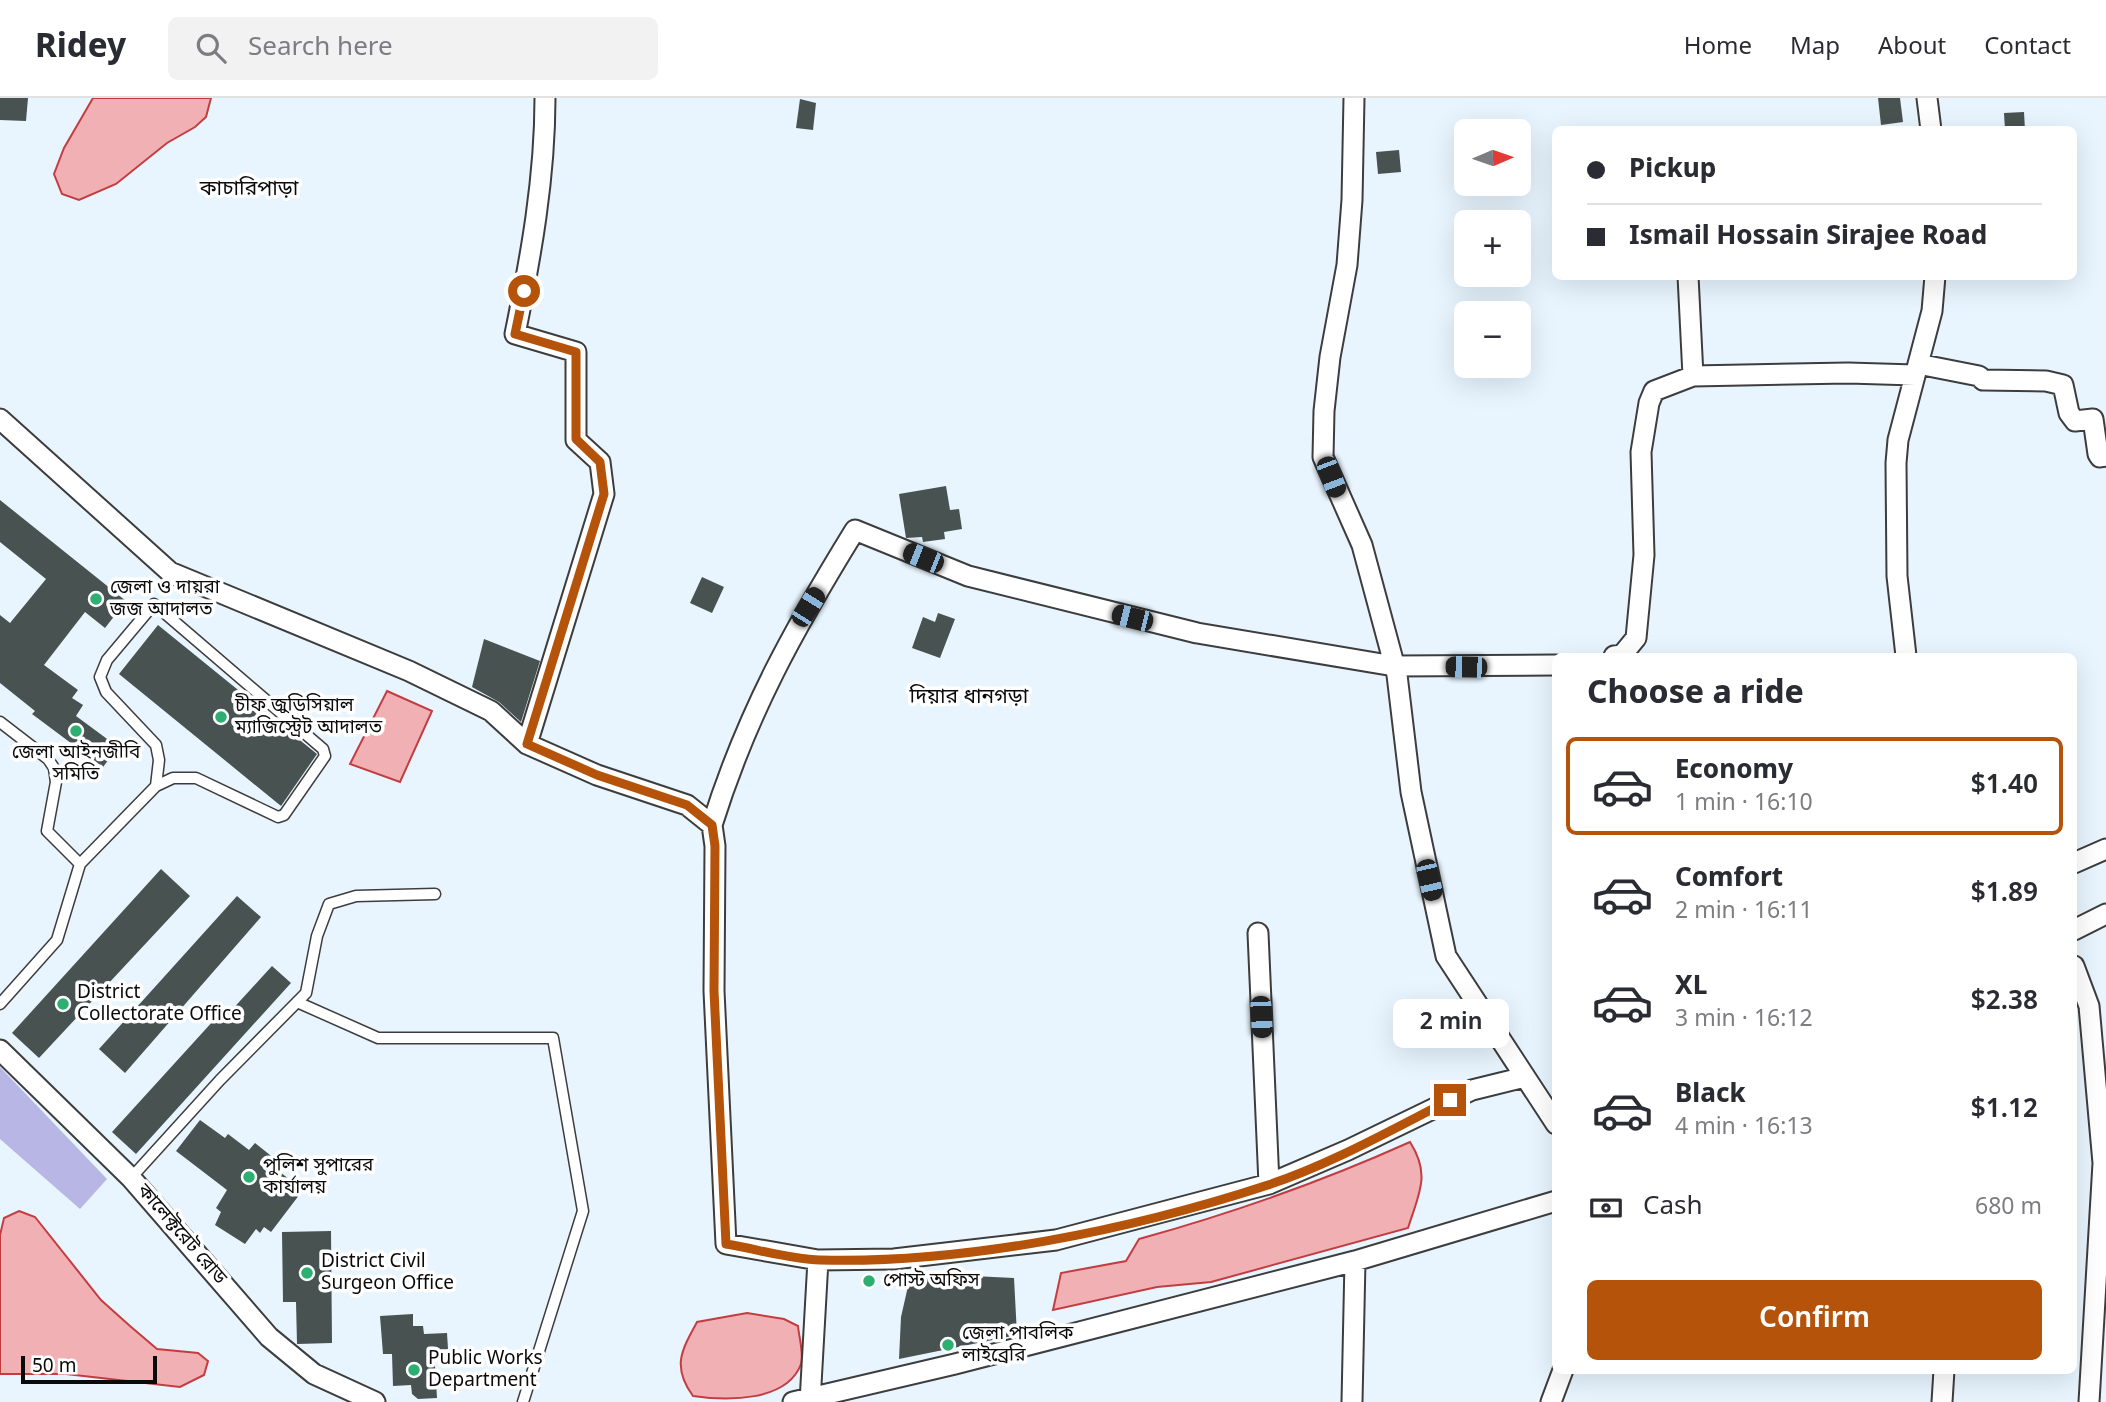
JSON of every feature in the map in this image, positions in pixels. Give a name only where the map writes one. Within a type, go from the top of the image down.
[{"type":"street","points":[[527,744],[604,494],[600,462],[576,439],[576,352],[515,334],[533,247],[545,154],[545,98]]},
{"type":"street","points":[[1354,98],[1352,200],[1347,265],[1330,357],[1324,411],[1323,457],[1362,545],[1394,666],[1411,792],[1446,956],[1552,1118]]},
{"type":"street","points":[[1927,98],[1930,126]]},
{"type":"street","points":[[1688,280],[1693,376]]},
{"type":"street","points":[[1906,653],[1897,586],[1895,463],[1898,440],[1932,311],[1935,280]]},
{"type":"street","points":[[1624,653],[1636,638],[1644,555],[1641,452],[1649,403],[1654,391],[1693,376],[1916,369],[1979,376],[1983,380],[2046,381],[2063,385],[2069,413],[2075,421],[2093,419],[2098,454],[2100,457],[2106,456]]},
{"type":"street","points":[[0,419],[170,572],[432,682],[491,711],[527,744],[597,775],[687,805],[712,825]]},
{"type":"street","points":[[1525,1077],[1472,1090],[1348,1150],[1269,1184],[1056,1240],[894,1259],[818,1260],[726,1244],[714,991],[715,846],[712,825],[746,727],[796,626],[855,530],[968,576],[1197,633],[1394,666],[1552,665]]},
{"type":"street","points":[[2077,862],[2106,849]]},
{"type":"street","points":[[2077,928],[2106,914]]},
{"type":"street","points":[[1258,933],[1269,1184]]},
{"type":"street","points":[[2077,974],[2089,1006],[2103,1163],[2089,1402]]},
{"type":"street","name":"কালেক্টরেট রোড","points":[[0,1050],[131,1178],[270,1337],[314,1374],[375,1402]]},
{"type":"street","points":[[818,1260],[805,1401],[1355,1261],[1552,1201]]},
{"type":"street","points":[[1352,1402],[1355,1261]]},
{"type":"street","points":[[1551,1402],[1562,1374]]},
{"type":"street","points":[[1942,1402],[1944,1374]]},
{"type":"lane","points":[[0,1004],[57,940],[80,864],[156,786],[173,778],[196,778],[278,817],[284,814],[326,756],[323,749],[154,604],[107,660],[100,677],[106,692],[156,745],[159,760],[156,786]]},
{"type":"lane","points":[[0,723],[52,764],[56,782],[48,835],[80,864]]},
{"type":"lane","points":[[131,1178],[220,1080],[306,993],[317,936],[329,904],[356,896],[435,894]]},
{"type":"lane","points":[[297,1002],[378,1038],[553,1038],[583,1211],[523,1402]]},
{"type":"shaded area","points":[[93,98],[211,98],[206,117],[195,127],[167,143],[116,184],[79,200],[62,194],[54,174],[64,148]]},
{"type":"shaded area","points":[[387,691],[432,711],[400,782],[350,764]]},
{"type":"shaded area","points":[[0,1067],[107,1179],[80,1209],[0,1139]]},
{"type":"shaded area","points":[[1410,1142],[1420,1164],[1421,1184],[1408,1228],[1211,1282],[1157,1287],[1053,1310],[1061,1273],[1126,1261],[1139,1239],[1276,1196]]},
{"type":"shaded area","points":[[19,1211],[35,1217],[101,1300],[157,1349],[198,1353],[208,1361],[204,1375],[180,1387],[66,1374],[0,1374],[0,1235],[4,1218]]},
{"type":"shaded area","points":[[747,1313],[784,1319],[798,1326],[802,1360],[794,1376],[783,1386],[754,1396],[693,1396],[686,1386],[681,1359],[697,1322]]},
{"type":"building","points":[[0,98],[28,98],[26,121],[0,120]]},
{"type":"building","points":[[1878,98],[1900,98],[1903,122],[1881,125]]},
{"type":"building","points":[[800,99],[816,103],[813,130],[796,128]]},
{"type":"building","points":[[2024,112],[2025,126],[2005,126],[2004,113]]},
{"type":"building","points":[[1399,150],[1401,172],[1378,174],[1376,152]]},
{"type":"building","points":[[946,486],[950,510],[959,509],[962,529],[944,532],[945,539],[923,542],[922,537],[906,538],[899,494]]},
{"type":"building","name":"জেলা ও দায়রা জজ আদালত","points":[[0,500],[126,601],[105,628],[85,612],[44,665],[78,690],[72,698],[83,705],[76,716],[118,747],[103,767],[32,714],[35,711],[0,683],[0,615],[10,623],[46,579],[0,542]]},
{"type":"building","points":[[702,577],[724,587],[712,613],[690,603]]},
{"type":"building","points":[[938,613],[955,619],[940,658],[912,648],[923,617],[935,622]]},
{"type":"building","name":"চীফ জুডিসিয়াল ম্যাজিস্ট্রেট আদালত","points":[[158,625],[317,754],[281,806],[119,674]]},
{"type":"building","points":[[484,639],[540,661],[521,722],[499,702],[472,687]]},
{"type":"building","points":[[161,869],[190,896],[39,1058],[12,1033]]},
{"type":"building","points":[[237,896],[261,917],[125,1073],[99,1049]]},
{"type":"building","points":[[272,966],[291,983],[136,1154],[112,1132],[224,1009],[229,1013]]},
{"type":"building","name":"পুলিশ সুপারের কার্যালয়","points":[[200,1120],[225,1138],[228,1134],[249,1150],[255,1143],[275,1159],[271,1165],[303,1190],[271,1232],[264,1227],[260,1233],[256,1229],[245,1244],[215,1225],[221,1212],[216,1208],[227,1190],[176,1151]]},
{"type":"building","name":"District Civil Surgeon Office","points":[[331,1231],[332,1343],[297,1344],[296,1302],[283,1302],[282,1232]]},
{"type":"building","points":[[911,1273],[1014,1278],[1017,1335],[899,1359],[901,1317]]},
{"type":"building","name":"Public Works Department","points":[[413,1314],[413,1326],[423,1326],[424,1334],[447,1333],[448,1349],[434,1350],[437,1398],[418,1399],[412,1394],[411,1385],[393,1386],[392,1354],[383,1354],[380,1316]]},
{"type":"place","name":"জেলা ও দায়রা জজ আদালত","points":[[96,599]]},
{"type":"place","name":"চীফ জুডিসিয়াল ম্যাজিস্ট্রেট আদালত","points":[[221,717]]},
{"type":"place","name":"জেলা আইনজীবি সমিতি","points":[[76,731]]},
{"type":"place","name":"District Collectorate Office","points":[[63,1004]]},
{"type":"place","name":"পুলিশ সুপারের কার্যালয়","points":[[249,1177]]},
{"type":"place","name":"District Civil Surgeon Office","points":[[307,1273]]},
{"type":"place","name":"পোস্ট অফিস","points":[[869,1281]]},
{"type":"place","name":"জেলা পাবলিক লাইব্রেরি","points":[[948,1345]]},
{"type":"place","name":"Public Works Department","points":[[414,1370]]},
{"type":"district","name":"কাচারিপাড়া","points":[[249,190]]},
{"type":"district","name":"দিয়ার ধানগড়া","points":[[969,698]]},
{"type":"route","points":[[524,291],[515,334],[576,352],[576,439],[600,462],[604,494],[527,744],[597,775],[687,805],[712,825],[715,846],[714,991],[726,1244],[818,1260],[894,1259],[1056,1240],[1110,1228],[1269,1184],[1348,1150],[1450,1100]]}]
